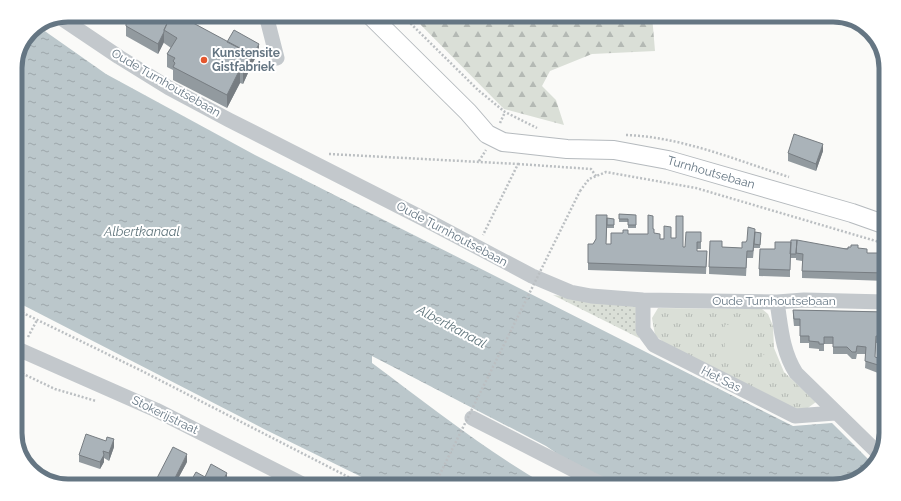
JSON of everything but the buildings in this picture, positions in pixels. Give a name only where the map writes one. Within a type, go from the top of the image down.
[{"type":"main road","name":"Turnhoutsebaan","points":[[377,22],[468,112],[487,134],[503,142],[567,149],[614,150],[668,160],[852,213],[879,223]]},
{"type":"street","name":"Oude Turnhoutsebaan","points":[[67,22],[168,88],[477,246],[532,276],[570,292],[591,296],[643,300],[777,302],[804,300],[879,302]]},
{"type":"street","points":[[268,22],[277,58]]},
{"type":"street","name":"Het Sas","points":[[643,300],[643,330],[654,345],[795,416],[835,413]]},
{"type":"street","points":[[777,302],[784,346],[789,362],[796,374],[876,451]]},
{"type":"street","name":"Stokerijstraat","points":[[22,353],[156,410],[292,479]]},
{"type":"street","points":[[472,418],[591,479]]},
{"type":"path","points":[[409,22],[478,90],[505,112],[536,128],[543,129]]},
{"type":"path","points":[[622,134],[641,135],[702,149],[792,178]]},
{"type":"path","points":[[323,153],[518,164],[592,170],[596,176]]},
{"type":"path","points":[[477,246],[518,164]]},
{"type":"path","points":[[437,479],[580,191],[589,179],[606,172],[696,188],[879,242]]},
{"type":"path","points":[[22,312],[142,371],[352,479]]},
{"type":"path","points":[[22,343],[37,320]]},
{"type":"green space","points":[[418,22],[653,22],[655,51],[592,54],[550,71],[542,86],[556,100],[564,125],[504,109]]},
{"type":"green space","points":[[553,295],[638,305],[639,338]]},
{"type":"green space","points":[[658,308],[762,309],[768,314],[773,326],[774,348],[784,372],[816,402],[805,410],[793,409],[668,346],[655,335],[652,318]]},
{"type":"green space","points":[[725,325],[746,325],[746,357],[725,357]]},
{"type":"green space","points":[[764,354],[769,359],[755,378],[749,374]]},
{"type":"water","name":"Albertkanaal","points":[[43,30],[106,74],[255,155],[793,426],[832,423],[870,461],[861,470],[851,476],[839,479],[604,479],[569,462],[546,446],[372,356],[372,363],[437,412],[502,458],[536,479],[366,479],[266,430],[22,305],[22,65],[27,47],[31,40]]},
{"type":"place","name":"Kunstensite Gistfabriek","points":[[204,60]]}]
